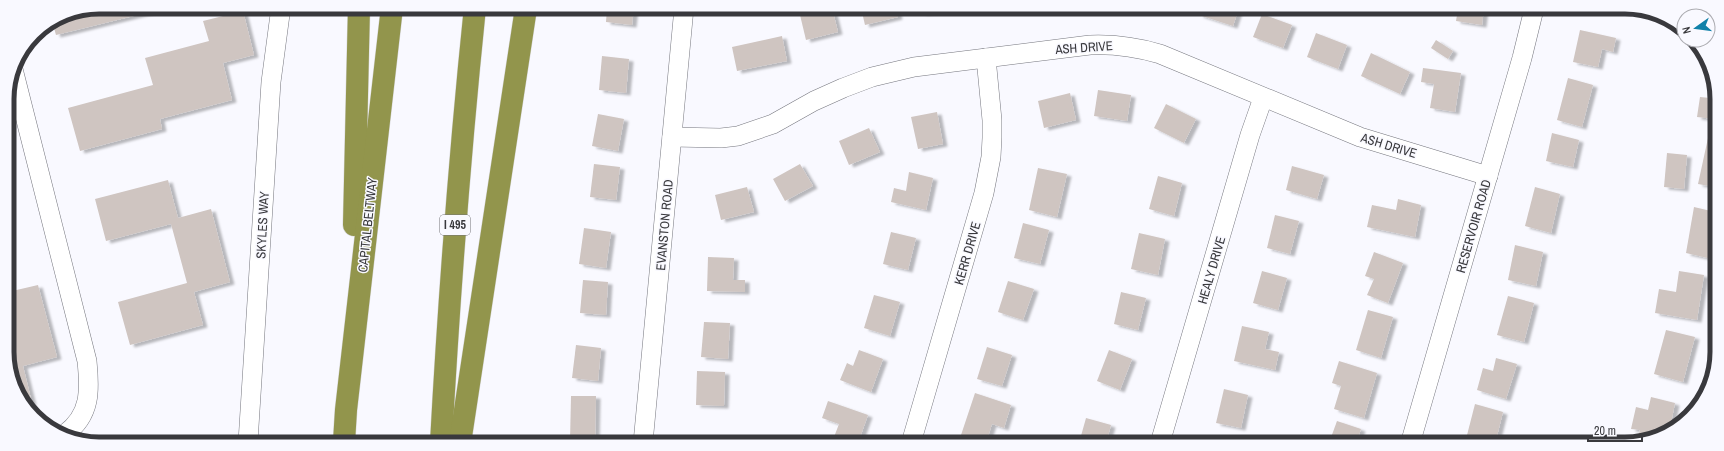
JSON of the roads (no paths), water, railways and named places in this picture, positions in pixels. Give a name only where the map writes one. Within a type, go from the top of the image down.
[{"type":"highway","points":[[346,410],[352,305],[359,14]]},
{"type":"highway","name":"CAPITAL BELTWAY","points":[[344,437],[346,410],[391,14]]},
{"type":"highway","name":"I 495","points":[[441,437],[462,134],[474,14]]},
{"type":"highway","points":[[461,437],[525,14]]},
{"type":"street","name":"SKYLES WAY","points":[[248,437],[270,82],[280,14]]},
{"type":"street","name":"EVANSTON ROAD","points":[[644,437],[683,14]]},
{"type":"street","name":"RESERVOIR ROAD","points":[[1412,437],[1522,58],[1533,14]]},
{"type":"street","name":"ASH DRIVE","points":[[672,137],[721,138],[738,136],[774,124],[814,101],[872,77],[914,67],[1090,45],[1127,46],[1160,54],[1360,137],[1488,176]]},
{"type":"street","name":"KERR DRIVE","points":[[913,437],[987,179],[991,157],[992,120],[986,58]]},
{"type":"street","points":[[16,82],[87,361],[89,382],[88,402],[81,418],[68,432]]},
{"type":"street","name":"HEALY DRIVE","points":[[1162,437],[1250,135],[1263,98]]}]
